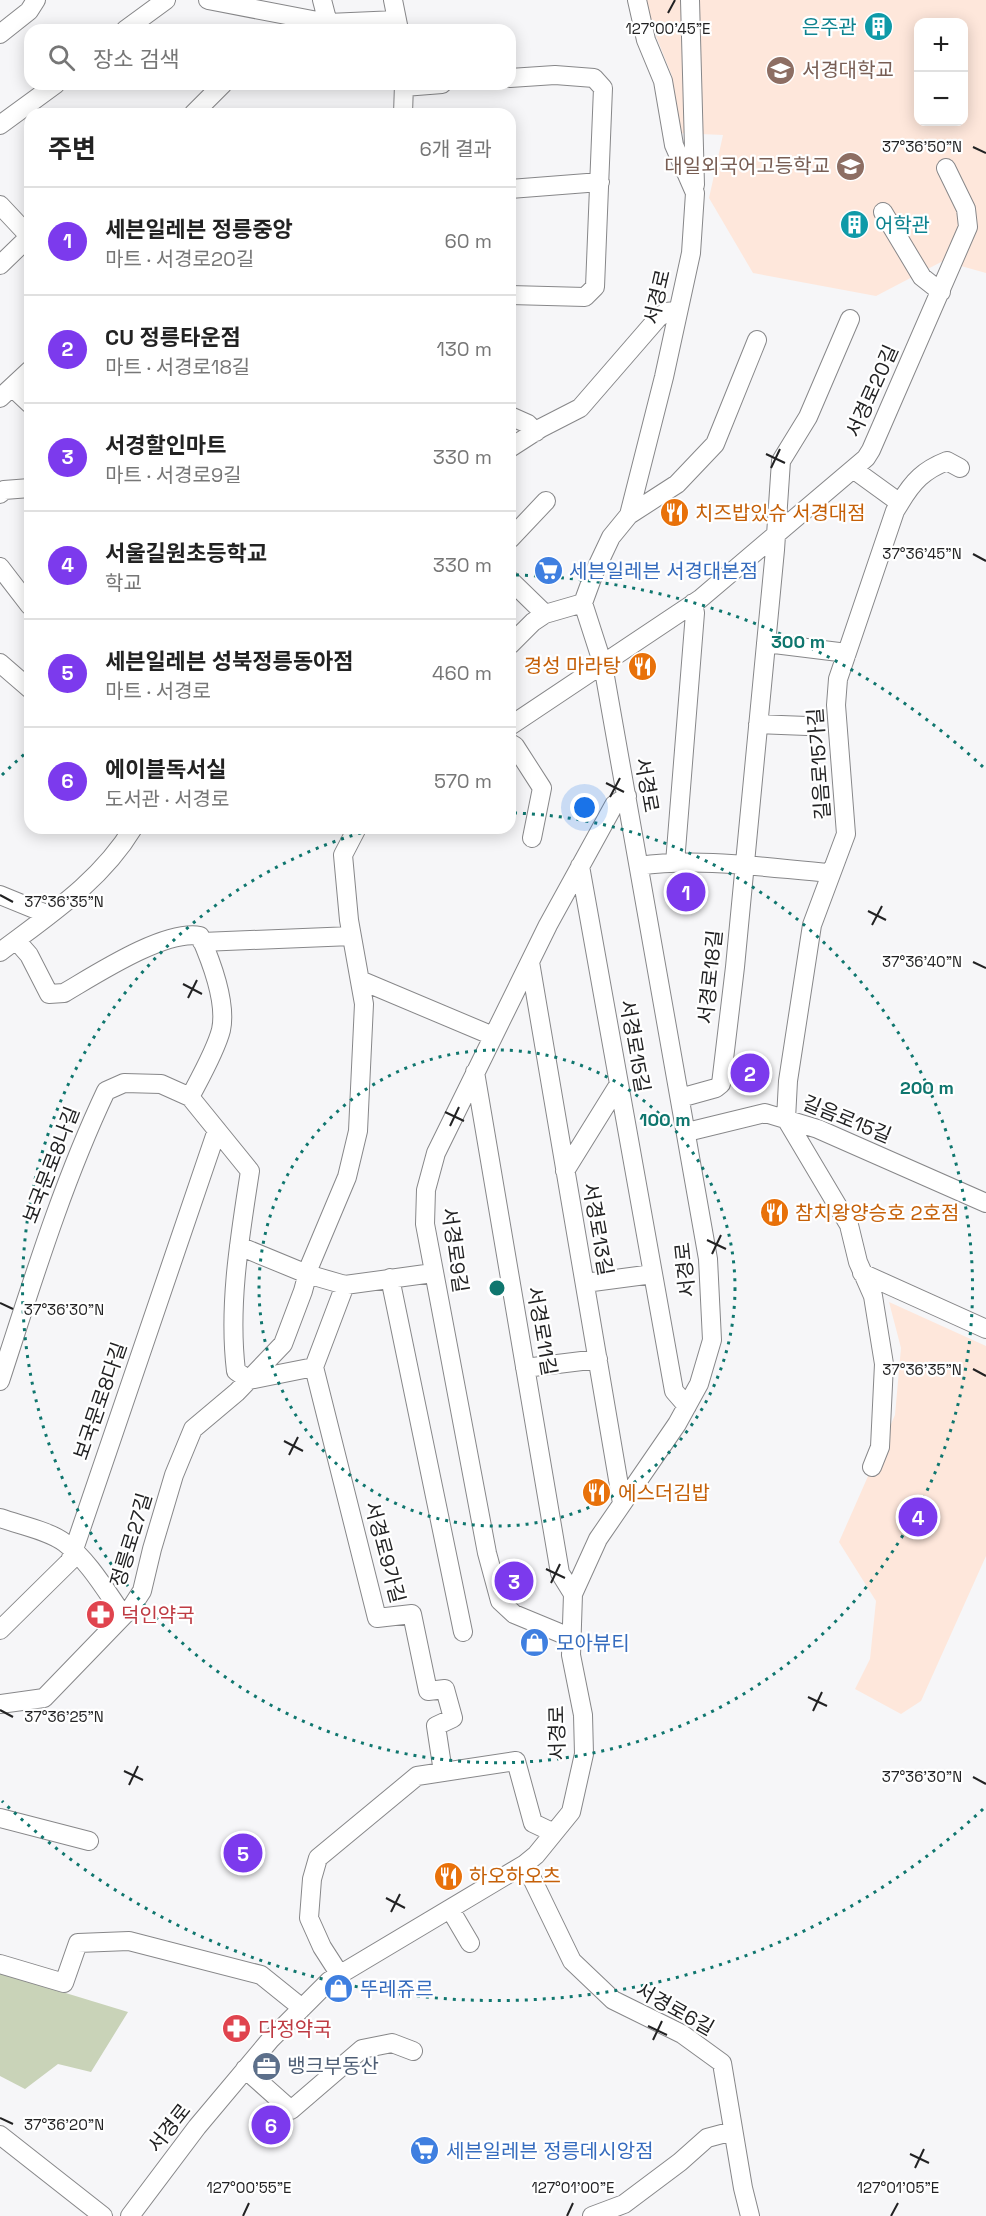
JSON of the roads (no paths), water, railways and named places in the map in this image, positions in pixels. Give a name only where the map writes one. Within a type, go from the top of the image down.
[{"type":"street","points":[[0,34],[29,11],[36,0]]},
{"type":"street","points":[[133,24],[166,0]]},
{"type":"street","points":[[208,0],[313,24]]},
{"type":"street","points":[[322,0],[322,24]]},
{"type":"street","points":[[393,0],[398,24]]},
{"type":"street","name":"서경로","points":[[637,0],[646,40],[663,81],[674,145],[695,193]]},
{"type":"street","name":"서경로","points":[[629,515],[664,377],[676,311],[691,253],[695,193],[690,0]]},
{"type":"street","points":[[516,78],[555,75],[594,78],[603,88],[595,287],[585,297],[516,295]]},
{"type":"street","points":[[0,125],[48,90]]},
{"type":"street","points":[[199,108],[217,90]]},
{"type":"street","points":[[403,108],[404,90]]},
{"type":"street","name":"서경로20길","points":[[603,665],[693,603],[866,458],[968,227],[966,209],[946,168]]},
{"type":"street","points":[[516,189],[600,182]]},
{"type":"street","points":[[0,206],[24,231]]},
{"type":"street","points":[[883,212],[922,277],[940,292]]},
{"type":"street","points":[[0,265],[24,243]]},
{"type":"street","points":[[516,444],[580,408],[658,318],[666,312],[676,311]]},
{"type":"street","name":"서경로18길","points":[[680,1098],[716,1088],[721,1084],[735,967],[781,461],[808,417],[850,319]]},
{"type":"street","name":"서경로","points":[[130,2216],[197,2127],[245,2069],[270,2040],[329,1981],[525,1864],[571,1812],[584,1754],[583,1715],[571,1655],[573,1594],[598,1539],[687,1406],[699,1384],[712,1340],[708,1259],[687,1132],[603,665],[583,603],[611,537],[629,515],[677,484],[715,444],[757,340]]},
{"type":"street","points":[[24,376],[6,393],[24,401]]},
{"type":"street","points":[[516,419],[528,424],[536,432]]},
{"type":"street","name":"길음로15가길","points":[[786,1119],[789,1081],[812,925],[846,834],[836,705],[838,680],[895,511],[911,484],[931,467],[947,461],[960,468]]},
{"type":"street","points":[[853,469],[900,503]]},
{"type":"street","points":[[1,490],[24,488]]},
{"type":"street","points":[[516,532],[546,501]]},
{"type":"street","points":[[0,567],[24,598]]},
{"type":"street","points":[[516,586],[545,614]]},
{"type":"street","points":[[516,639],[545,614],[583,603]]},
{"type":"street","points":[[675,863],[695,613],[693,603]]},
{"type":"street","points":[[766,644],[847,653]]},
{"type":"street","points":[[0,663],[24,684]]},
{"type":"street","points":[[516,722],[603,665]]},
{"type":"street","points":[[758,724],[807,726]]},
{"type":"street","points":[[516,748],[542,788],[532,838]]},
{"type":"street","name":"서경로9길","points":[[572,1638],[514,1614],[500,1601],[487,1553],[433,1273],[425,1224],[426,1190],[436,1153],[530,962],[614,805],[627,796]]},
{"type":"street","points":[[0,952],[80,890],[123,846],[130,834]]},
{"type":"street","name":"정릉로27길","points":[[0,1704],[44,1698],[123,1615],[142,1591],[171,1486],[193,1429],[237,1392],[283,1344],[307,1274],[347,1177],[358,1131],[364,1004],[352,936],[343,855],[354,834]]},
{"type":"street","points":[[639,866],[675,863],[830,873]]},
{"type":"street","name":"서경로15길","points":[[580,866],[674,1391],[687,1406]]},
{"type":"street","points":[[0,895],[49,915]]},
{"type":"street","points":[[16,940],[29,955],[49,994],[63,993],[152,945],[188,933],[200,936],[213,966],[221,1010],[221,1030],[190,1097]]},
{"type":"street","points":[[202,942],[352,936]]},
{"type":"street","name":"서경로13길","points":[[530,962],[622,1503]]},
{"type":"street","points":[[360,980],[493,1036]]},
{"type":"street","name":"서경로11길","points":[[475,1072],[560,1573],[573,1594]]},
{"type":"street","name":"보국문로8나길","points":[[0,1381],[37,1266],[80,1145],[106,1090],[124,1083],[161,1084],[190,1097],[250,1171],[239,1246],[232,1340],[236,1371],[249,1380]]},
{"type":"street","points":[[565,1171],[620,1084]]},
{"type":"street","name":"길음로15길","points":[[687,1132],[765,1113],[818,1129],[986,1203]]},
{"type":"street","points":[[786,1119],[849,1225],[858,1262],[873,1296],[884,1364],[880,1447],[872,1467]]},
{"type":"street","name":"보국문로8다길","points":[[0,1630],[70,1561],[218,1130]]},
{"type":"street","points":[[239,1246],[307,1274],[345,1285],[433,1273]]},
{"type":"street","points":[[862,1273],[986,1329]]},
{"type":"street","points":[[585,1283],[653,1274]]},
{"type":"street","points":[[390,1278],[463,1632]]},
{"type":"street","points":[[249,1380],[314,1367],[345,1285]]},
{"type":"street","points":[[525,1368],[598,1359]]},
{"type":"street","name":"서경로9가길","points":[[314,1367],[377,1618],[412,1614],[428,1691],[445,1689],[453,1718],[435,1726],[443,1772]]},
{"type":"street","points":[[0,1518],[52,1536],[65,1543],[87,1566],[123,1615]]},
{"type":"street","name":"서경로","points":[[340,1975],[322,1947],[309,1918],[312,1879],[318,1858],[417,1776],[516,1761],[533,1823],[554,1833]]},
{"type":"street","points":[[0,1818],[89,1840]]},
{"type":"street","name":"서경로6길","points":[[525,1864],[572,1961],[613,2000],[682,2034],[722,2063],[742,2188],[750,2216]]},
{"type":"street","points":[[450,1909],[470,1943]]},
{"type":"street","points":[[0,1964],[64,1983],[78,1943],[129,1941],[261,1975],[302,2008]]},
{"type":"street","points":[[245,2069],[291,2110],[362,2049],[392,2043],[412,2051]]},
{"type":"street","points":[[592,2216],[624,2204],[680,2162],[707,2138],[733,2131]]},
{"type":"street","points":[[0,2135],[103,2216]]},
{"type":"place","name":"은주관","points":[[878,27]]},
{"type":"place","name":"서경대학교","points":[[781,70]]},
{"type":"place","name":"대일외국어고등학교","points":[[851,166]]},
{"type":"place","name":"어학관","points":[[854,225]]},
{"type":"place","name":"치즈밥있슈 서경대점","points":[[674,513]]},
{"type":"place","name":"세븐일레븐 서경대본점","points":[[548,571]]},
{"type":"place","name":"경성 마라탕","points":[[642,666]]},
{"type":"place","name":"세븐일레븐 정릉중앙","points":[[686,892]]},
{"type":"place","name":"CU 정릉타운점","points":[[750,1073]]},
{"type":"place","name":"참치왕양승호 2호점","points":[[774,1213]]},
{"type":"place","name":"에스더김밥","points":[[597,1493]]},
{"type":"place","name":"서울길원초등학교","points":[[918,1517]]},
{"type":"place","name":"서경할인마트","points":[[514,1581]]},
{"type":"place","name":"덕인약국","points":[[100,1615]]},
{"type":"place","name":"모아뷰티","points":[[535,1643]]},
{"type":"place","name":"세븐일레븐 성북정릉동아점","points":[[243,1853]]},
{"type":"place","name":"하오하오츠","points":[[448,1876]]},
{"type":"place","name":"뚜레쥬르","points":[[339,1989]]},
{"type":"place","name":"다정약국","points":[[237,2029]]},
{"type":"place","name":"뱅크부동산","points":[[266,2066]]},
{"type":"place","name":"에이블독서실","points":[[271,2125]]},
{"type":"place","name":"세븐일레븐 정릉데시앙점","points":[[425,2151]]}]
